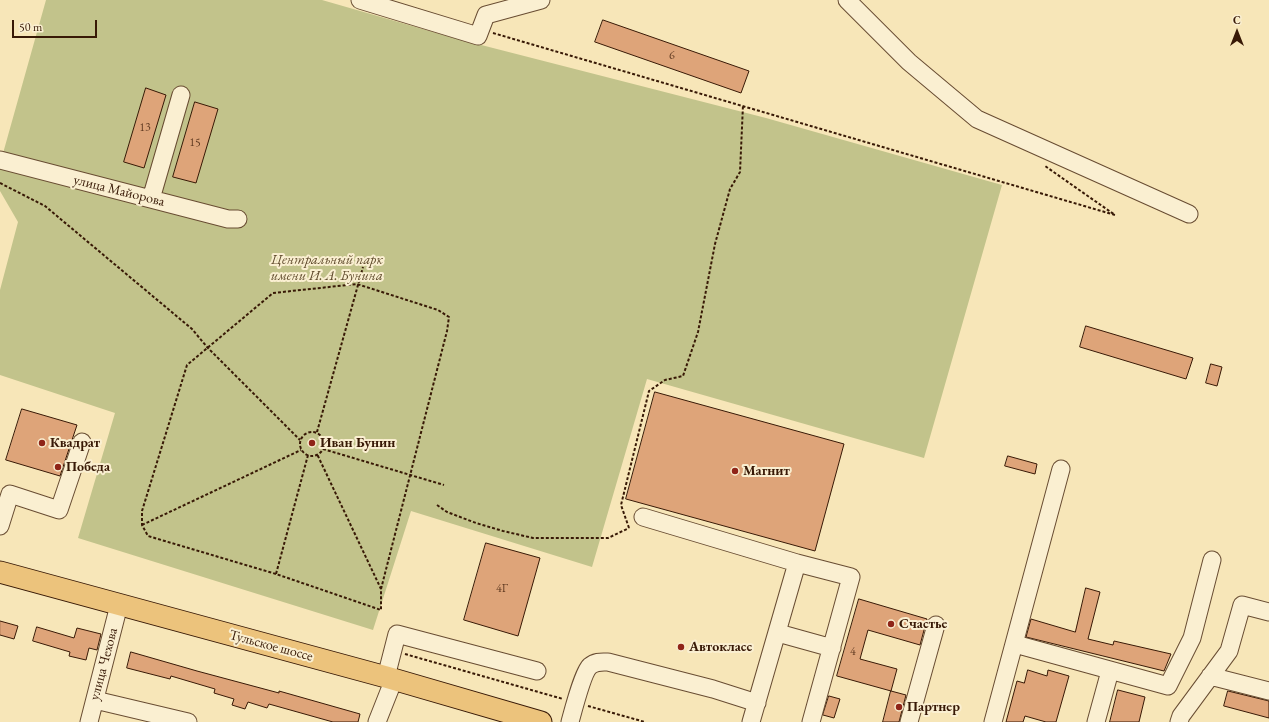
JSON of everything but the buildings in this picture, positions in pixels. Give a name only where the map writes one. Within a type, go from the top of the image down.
[{"type":"main road","name":"Тульское шоссе","points":[[0,572],[390,678],[541,722]]},
{"type":"street","points":[[360,0],[478,36],[486,15],[541,0]]},
{"type":"street","points":[[847,0],[909,62],[977,119],[1189,214]]},
{"type":"street","points":[[151,200],[181,94]]},
{"type":"street","name":"улица Майорова","points":[[0,160],[151,200],[228,219],[238,219]]},
{"type":"street","points":[[0,526],[10,494],[59,510],[82,442]]},
{"type":"street","points":[[993,722],[1061,469]]},
{"type":"street","points":[[643,517],[797,563],[851,577],[811,722]]},
{"type":"street","points":[[1014,644],[1168,686],[1192,638],[1212,560]]},
{"type":"street","points":[[751,722],[778,633],[797,563]]},
{"type":"street","name":"улица Чехова","points":[[89,722],[119,605]]},
{"type":"street","points":[[1179,722],[1180,716],[1229,651],[1242,605],[1269,612]]},
{"type":"street","points":[[909,722],[917,668],[936,625]]},
{"type":"street","points":[[778,633],[832,648]]},
{"type":"street","points":[[377,722],[390,678],[397,634],[537,671]]},
{"type":"street","points":[[570,722],[589,666],[598,662],[608,662],[713,689],[756,703]]},
{"type":"street","points":[[1096,722],[1110,671]]},
{"type":"street","points":[[1210,676],[1269,691]]},
{"type":"street","points":[[95,700],[188,722]]},
{"type":"path","points":[[481,29],[743,104],[848,137],[1116,215],[1040,162]]},
{"type":"path","points":[[629,528],[621,505],[649,391],[665,380],[682,376],[698,332],[715,244],[730,189],[740,172],[743,104]]},
{"type":"path","points":[[0,183],[45,206],[192,329],[207,347],[300,440],[301,450],[308,455],[317,454],[323,449]]},
{"type":"path","points":[[317,432],[357,284],[363,267]]},
{"type":"path","points":[[357,284],[438,310],[449,317],[447,332],[381,590],[381,610],[276,574],[148,536],[142,525],[142,511],[187,365],[207,347],[273,292],[357,284]]},
{"type":"path","points":[[300,440],[306,432],[317,432],[323,439],[323,449]]},
{"type":"path","points":[[323,449],[444,486]]},
{"type":"path","points":[[142,525],[301,450]]},
{"type":"path","points":[[317,454],[381,590]]},
{"type":"path","points":[[276,574],[308,455]]},
{"type":"path","points":[[437,505],[448,512],[476,522],[503,531],[533,538],[608,538],[629,528],[643,517]]},
{"type":"path","points":[[394,650],[645,722]]},
{"type":"green space","name":"Центральный парк имени И. А. Бунина","points":[[46,0],[322,0],[454,38],[766,118],[1002,185],[924,458],[647,379],[592,567],[411,511],[373,630],[78,538],[115,413],[0,375],[0,290],[18,222],[0,191],[0,164]]},
{"type":"place","name":"Квадрат","points":[[42,443]]},
{"type":"place","name":"Иван Бунин","points":[[312,443]]},
{"type":"place","name":"Победа","points":[[58,467]]},
{"type":"place","name":"Магнит","points":[[735,471]]},
{"type":"place","name":"Счастье","points":[[891,624]]},
{"type":"place","name":"Автокласс","points":[[681,647]]},
{"type":"place","name":"Партнер","points":[[899,707]]}]
